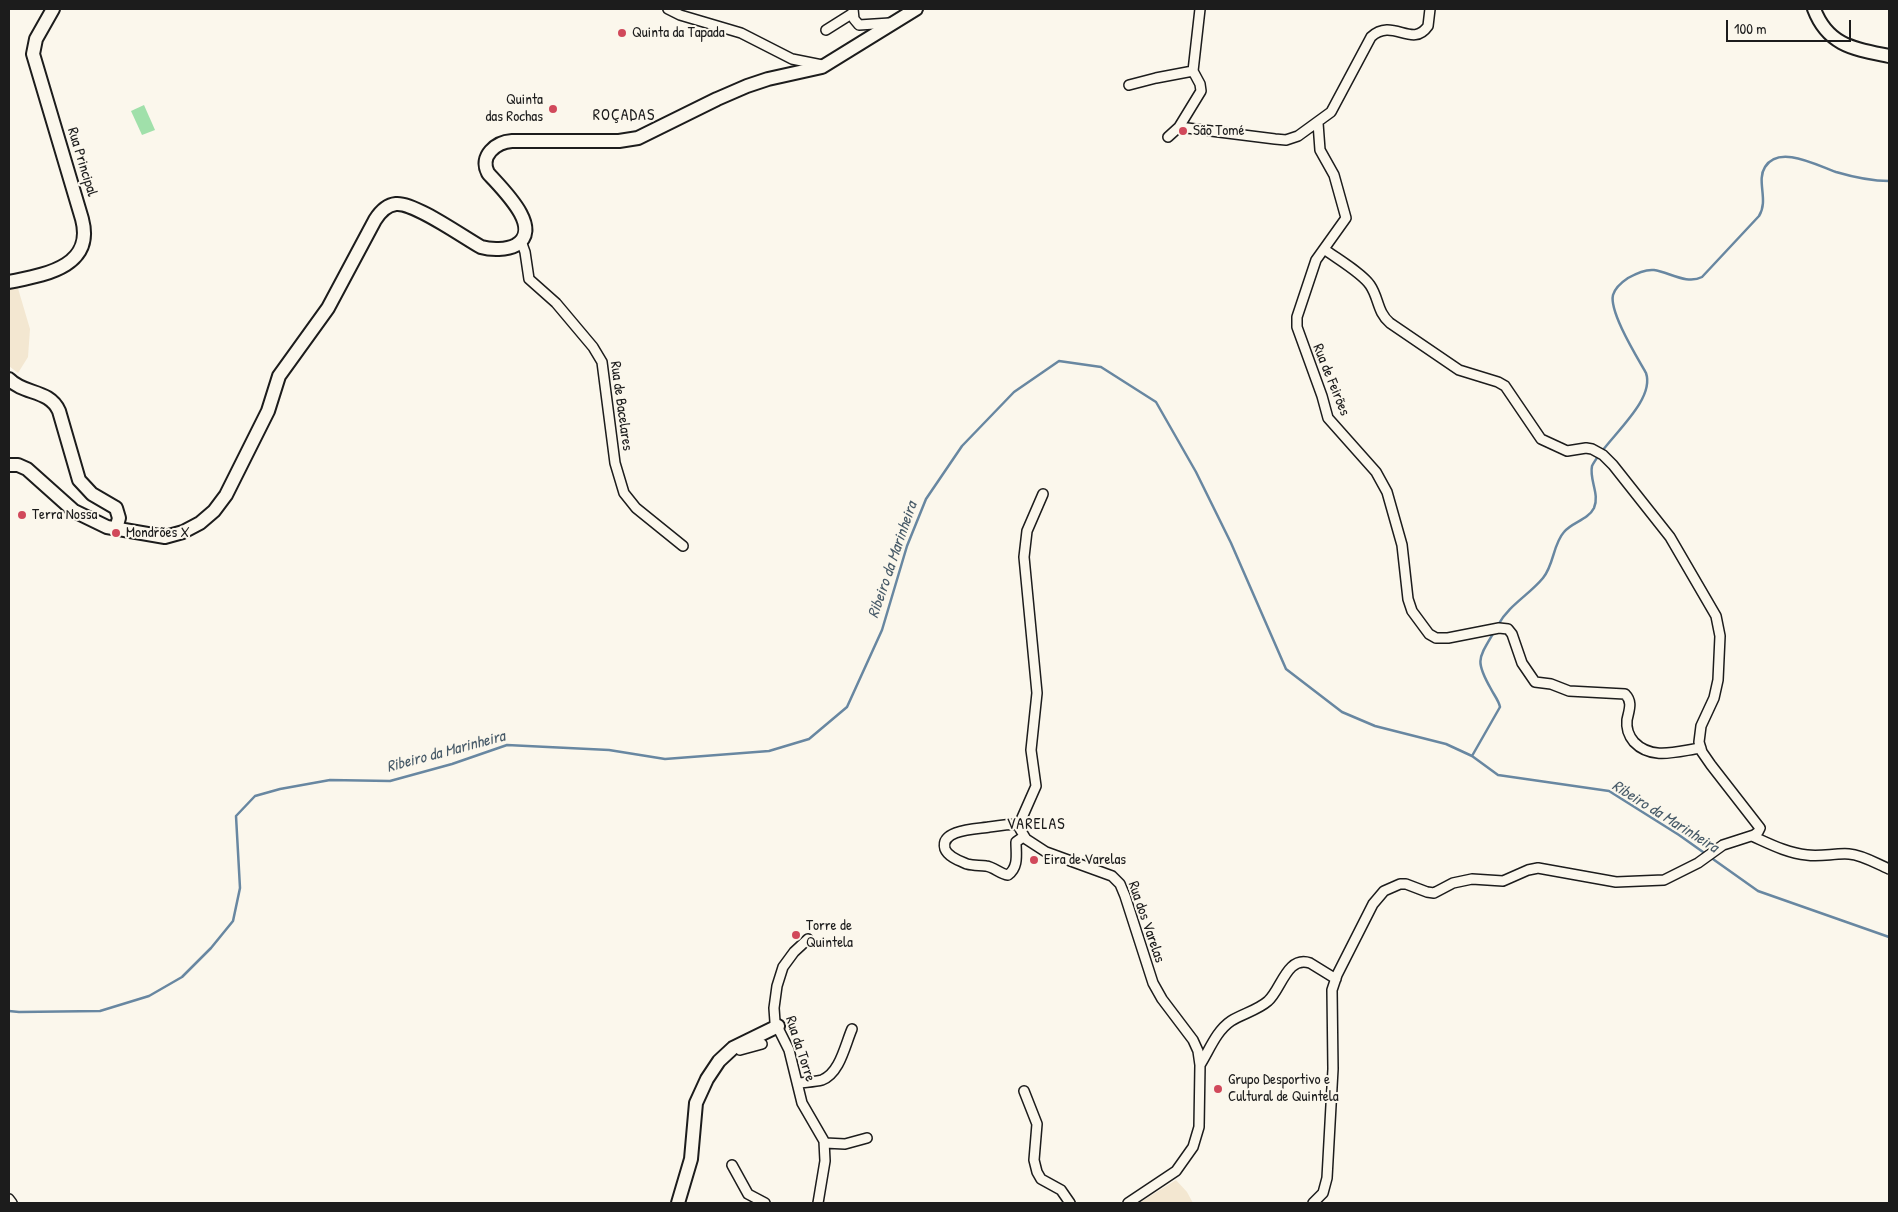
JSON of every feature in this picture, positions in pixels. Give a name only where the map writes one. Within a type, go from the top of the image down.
[{"type":"main road","name":"Rua Principal","points":[[9,282],[61,268],[74,257],[84,238],[83,224],[33,54],[36,39],[53,9]]},
{"type":"main road","points":[[9,464],[27,469],[77,513],[98,524],[157,537],[169,537],[195,526],[209,516],[230,488],[266,415],[279,376],[328,308],[375,220],[385,208],[397,204],[411,207],[483,248],[510,247],[521,241],[525,232],[521,213],[488,173],[485,166],[488,155],[500,144],[512,141],[615,141],[635,139],[747,86],[768,79],[814,70],[825,65],[916,9]]},
{"type":"main road","points":[[1814,9],[1824,27],[1839,42],[1853,48],[1889,56]]},
{"type":"main road","points":[[9,379],[14,384],[44,395],[56,405],[79,480],[87,490],[116,508],[119,516],[116,529]]},
{"type":"main road","points":[[678,1203],[691,1159],[696,1103],[707,1079],[719,1061],[733,1048],[778,1026]]},
{"type":"street","points":[[668,9],[680,15],[741,33],[792,59],[825,65]]},
{"type":"street","points":[[1168,137],[1180,127],[1201,91],[1194,71],[1200,9]]},
{"type":"street","points":[[1180,127],[1282,140],[1298,136],[1318,123],[1333,109],[1366,44],[1372,37],[1386,29],[1412,35],[1422,33],[1428,26],[1430,9]]},
{"type":"street","points":[[853,11],[854,21],[859,25]]},
{"type":"street","points":[[826,30],[853,11]]},
{"type":"street","points":[[837,24],[893,23]]},
{"type":"street","points":[[1129,86],[1156,78],[1194,71]]},
{"type":"street","name":"Rua de Feirões","points":[[1318,123],[1320,150],[1333,173],[1346,216],[1344,223],[1316,260],[1296,320],[1297,331],[1322,396],[1328,418],[1376,472],[1385,488],[1402,545],[1410,606],[1429,634],[1436,638],[1448,638],[1496,628],[1506,628],[1511,632],[1521,661],[1534,681],[1551,684],[1569,691],[1619,693],[1626,695],[1630,705],[1628,731],[1633,740],[1644,751],[1657,754],[1701,748]]},
{"type":"street","name":"Rua de Bacelares","points":[[521,241],[525,252],[529,278],[556,303],[593,347],[602,362],[614,457],[624,493],[636,508],[683,546]]},
{"type":"street","points":[[1314,1203],[1323,1192],[1327,1178],[1333,1069],[1331,1002],[1336,979],[1375,900],[1384,891],[1395,885],[1406,884],[1434,893],[1456,883],[1474,879],[1501,882],[1528,870],[1541,868],[1616,882],[1662,880],[1704,859],[1717,849],[1752,836],[1758,832],[1759,826],[1710,765],[1701,748],[1700,728],[1714,698],[1718,680],[1720,640],[1717,620],[1668,534],[1601,453],[1586,448],[1567,451],[1541,439],[1505,386],[1459,370],[1390,323],[1381,313],[1373,290],[1367,281],[1324,248]]},
{"type":"street","points":[[1020,825],[1007,824],[964,830],[950,837],[945,843],[945,848],[951,856],[967,864],[988,866],[1008,875],[1012,872],[1016,863],[1016,842],[1023,837],[1020,825],[1036,786],[1031,760],[1031,742],[1037,692],[1024,556],[1027,531],[1043,494]]},
{"type":"street","points":[[1752,836],[1783,850],[1806,855],[1856,855],[1889,869]]},
{"type":"street","name":"Rua dos Varelas","points":[[1023,837],[1046,852],[1107,873],[1116,879],[1126,896],[1153,983],[1193,1040],[1198,1051],[1200,1065],[1199,1127],[1193,1147],[1180,1166],[1170,1176],[1128,1203]]},
{"type":"street","name":"Rua da Torre","points":[[808,938],[794,952],[780,975],[775,996],[775,1022],[789,1050],[804,1108],[825,1144]]},
{"type":"street","points":[[1200,1065],[1225,1026],[1269,1000],[1284,976],[1297,964],[1310,963],[1336,979]]},
{"type":"street","points":[[798,1083],[817,1081],[828,1077],[838,1063],[852,1029]]},
{"type":"street","points":[[707,1079],[715,1069],[740,1050],[762,1044]]},
{"type":"street","points":[[1024,1091],[1038,1128],[1034,1160],[1037,1172],[1041,1179],[1061,1190],[1070,1203]]},
{"type":"street","points":[[818,1203],[825,1161],[825,1144],[845,1144],[866,1138]]},
{"type":"street","points":[[732,1164],[748,1194],[765,1203]]},
{"type":"street","points":[[9,1200],[12,1203]]},
{"type":"shaded area","points":[[9,282],[17,285],[30,329],[28,357],[18,373],[9,366]]},
{"type":"shaded area","points":[[1176,1180],[1187,1192],[1193,1203],[1139,1203]]},
{"type":"green space","points":[[144,105],[155,130],[142,135],[131,111]]},
{"type":"waterway","points":[[1498,625],[1513,606],[1532,590],[1547,573],[1560,537],[1564,532],[1588,515],[1594,508],[1596,497],[1591,471],[1592,466],[1636,409],[1643,396],[1647,384],[1646,373],[1619,323],[1613,303],[1613,295],[1619,285],[1634,275],[1651,270],[1690,280],[1702,277],[1759,216],[1763,204],[1763,172],[1771,160],[1779,157],[1789,157],[1849,176],[1889,181]]},
{"type":"waterway","name":"Ribeiro da Marinheira","points":[[9,1011],[100,1011],[149,996],[182,977],[211,948],[233,921],[240,888],[236,816],[255,796],[280,789],[330,780],[390,781],[452,764],[507,745],[609,750],[665,759],[769,751],[809,739],[847,707],[882,630],[907,546],[926,499],[962,446],[1014,392],[1059,361],[1101,367],[1156,402],[1196,472],[1231,543],[1286,669],[1342,712],[1375,726],[1446,744],[1472,756],[1498,775],[1609,791],[1679,835],[1758,891],[1889,937]]},
{"type":"waterway","points":[[1472,756],[1500,707],[1482,672],[1480,660],[1494,632]]},
{"type":"place","name":"Quinta da Tapada","points":[[622,33]]},
{"type":"place","name":"Quinta das Rochas","points":[[553,109]]},
{"type":"place","name":"São Tomé","points":[[1183,131]]},
{"type":"place","name":"Terra Nossa","points":[[22,515]]},
{"type":"place","name":"Mondrões X","points":[[116,533]]},
{"type":"place","name":"Eira de Varelas","points":[[1034,860]]},
{"type":"place","name":"Torre de Quintela","points":[[796,935]]},
{"type":"place","name":"Grupo Desportivo e Cultural de Quintela","points":[[1218,1089]]},
{"type":"district","name":"ROÇADAS","points":[[624,116]]},
{"type":"district","name":"VARELAS","points":[[1036,825]]}]
